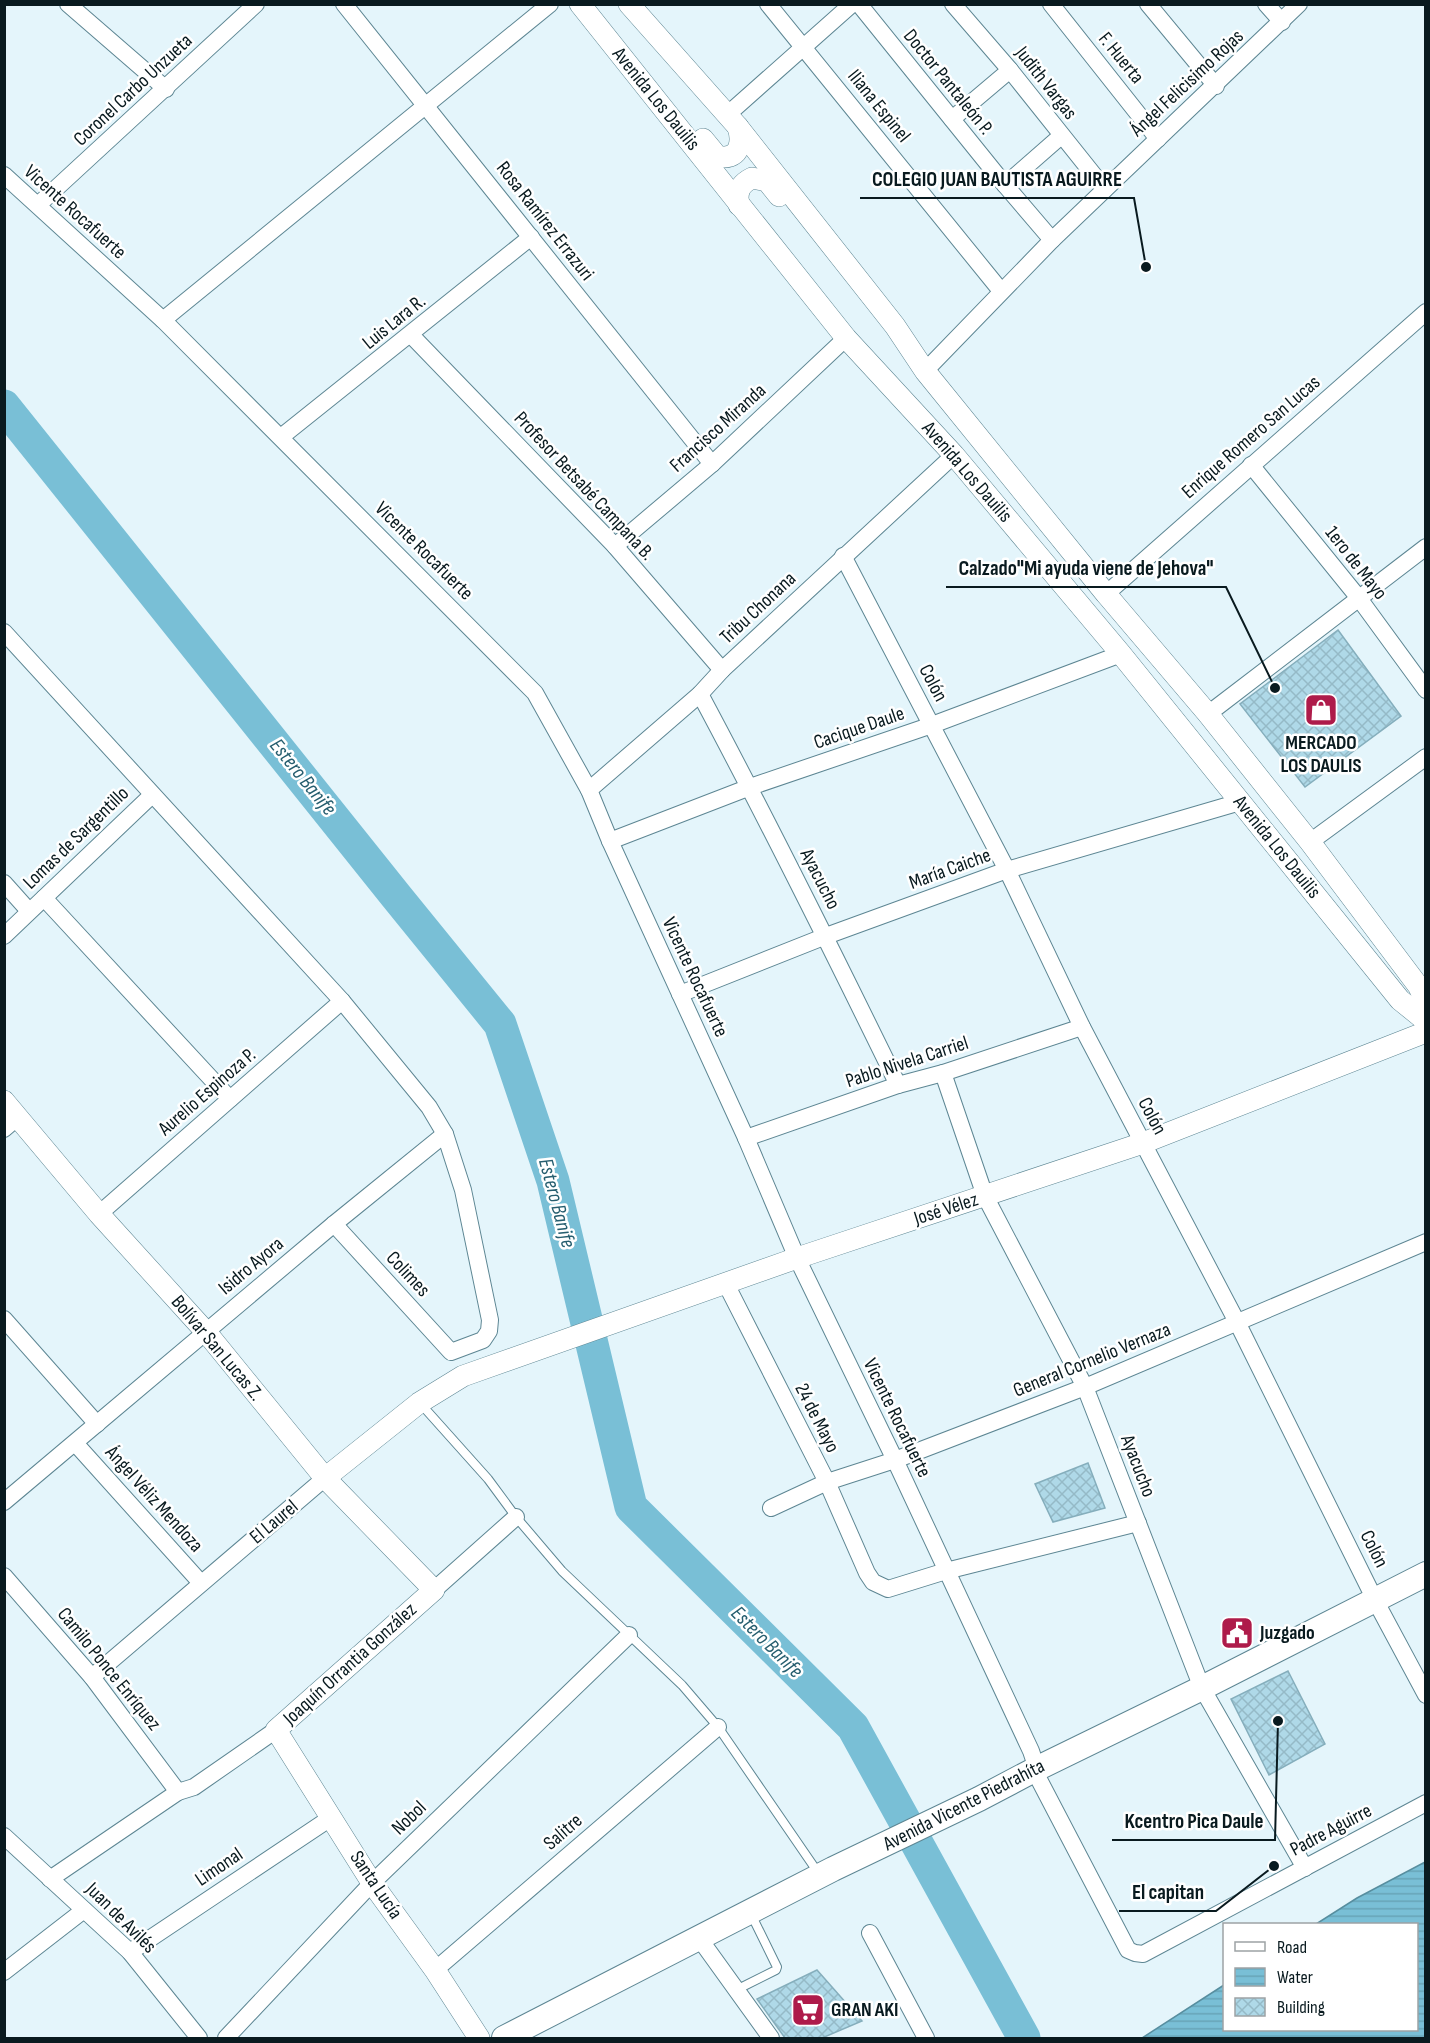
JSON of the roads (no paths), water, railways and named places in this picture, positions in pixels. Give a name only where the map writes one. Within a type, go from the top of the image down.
[{"type":"main road","name":"Avenida Vicente Piedrahíta","points":[[504,2038],[827,1872],[1203,1688],[1425,1574]]},
{"type":"street","points":[[68,4],[166,89]]},
{"type":"street","name":"Coronel Carbo Unzueta","points":[[38,206],[256,4]]},
{"type":"street","name":"Rosa Ramírez Errazuri","points":[[344,4],[712,464]]},
{"type":"street","points":[[163,320],[550,4]]},
{"type":"street","name":"Avenida Los Dauilis","points":[[629,4],[732,121],[895,326],[925,371],[1106,594],[1208,714],[1310,842],[1419,987],[1425,1004]]},
{"type":"street","name":"Iliana Espinel","points":[[768,4],[1001,291]]},
{"type":"street","points":[[586,11],[617,37],[717,156],[726,157],[739,148],[741,141],[732,121],[852,4]]},
{"type":"street","name":"Doctor Pantaleón P.","points":[[859,4],[1052,240]]},
{"type":"street","name":"Judith Vargas","points":[[952,4],[1010,70],[1105,189]]},
{"type":"street","name":"F. Huerta","points":[[1051,4],[1158,139]]},
{"type":"street","points":[[1148,4],[1216,86]]},
{"type":"street","points":[[1266,4],[1282,22]]},
{"type":"street","name":"Ángel Felicisimo Rojas","points":[[925,371],[1052,240],[1216,86],[1299,4]]},
{"type":"street","name":"Avenida Los Dauilis","points":[[586,11],[846,338],[954,455],[1121,654],[1400,1000],[1425,1021]]},
{"type":"street","points":[[952,119],[1010,70]]},
{"type":"street","points":[[1005,185],[1061,136]]},
{"type":"street","name":"Vicente Rocafuerte","points":[[4,176],[163,320],[536,693],[590,790],[610,841],[746,1138],[796,1258],[895,1460],[1031,1751],[1034,1770],[1128,1950]]},
{"type":"street","points":[[739,205],[738,196],[742,184],[752,178],[767,181],[858,293],[895,326]]},
{"type":"street","name":"Luis Lara R.","points":[[281,437],[531,237]]},
{"type":"street","name":"Enrique Romero San Lucas","points":[[1106,594],[1425,312]]},
{"type":"street","name":"Profesor Betsabé Campana B.","points":[[411,335],[615,546],[722,670]]},
{"type":"street","name":"Francisco Miranda","points":[[615,546],[712,464],[846,338]]},
{"type":"street","name":"Tribu Chonana","points":[[590,790],[700,694],[722,670],[843,556],[954,455]]},
{"type":"street","name":"1ero de Mayo","points":[[1251,465],[1358,597],[1425,690]]},
{"type":"street","points":[[1208,714],[1425,547]]},
{"type":"street","name":"Colón","points":[[843,556],[1007,870],[1082,1027],[1238,1323],[1425,1695]]},
{"type":"street","points":[[4,632],[342,1001],[429,1107],[445,1134]]},
{"type":"street","name":"Cacique Daule","points":[[610,841],[750,787],[932,725],[1121,654]]},
{"type":"street","name":"Ayacucho","points":[[700,694],[826,936],[898,1085]]},
{"type":"street","points":[[1310,842],[1425,757]]},
{"type":"street","name":"Lomas de Sargentillo","points":[[7,930],[152,795]]},
{"type":"street","name":"María Caiche","points":[[680,994],[826,936],[1007,870],[1240,802]]},
{"type":"street","points":[[4,883],[30,911]]},
{"type":"street","points":[[44,898],[230,1099]]},
{"type":"street","name":"Aurelio Espinoza P.","points":[[99,1214],[342,1001]]},
{"type":"street","name":"Pablo Nivela Carriel","points":[[746,1138],[898,1085],[943,1073],[1082,1027]]},
{"type":"street","name":"José Vélez","points":[[463,1377],[796,1258],[1143,1143],[1425,1032]]},
{"type":"street","name":"Ayacucho","points":[[943,1073],[985,1196],[1085,1387],[1203,1688],[1305,1868]]},
{"type":"street","name":"Bolívar San Lucas Z.","points":[[4,1101],[11,1123],[99,1214],[206,1332],[325,1478],[434,1590]]},
{"type":"street","name":"Isidro Ayora","points":[[4,1502],[334,1224],[445,1134]]},
{"type":"street","name":"Colimes","points":[[334,1224],[451,1352],[483,1340],[489,1331],[490,1320],[463,1190],[445,1134]]},
{"type":"street","name":"General Cornelio Vernaza","points":[[771,1508],[826,1482],[895,1460],[1085,1387],[1425,1242]]},
{"type":"street","name":"24 de Mayo","points":[[726,1284],[826,1482],[867,1574],[873,1582],[888,1588],[946,1571]]},
{"type":"street","name":"Ángel Véliz Mendoza","points":[[4,1320],[97,1424]]},
{"type":"street","name":"El Laurel","points":[[92,1677],[325,1478],[419,1403],[463,1377]]},
{"type":"street","name":"Ángel Véliz Mendoza","points":[[75,1443],[201,1583]]},
{"type":"street","name":"Joaquín Orrantia González","points":[[50,1879],[178,1792],[194,1787],[276,1730],[516,1517]]},
{"type":"street","points":[[946,1571],[1138,1523]]},
{"type":"street","name":"Camilo Ponce Enríquez","points":[[4,1576],[92,1677],[178,1792]]},
{"type":"street","name":"Nobol","points":[[226,2038],[372,1883],[629,1635]]},
{"type":"street","name":"Salitre","points":[[435,1970],[718,1727]]},
{"type":"street","name":"Santa Lucía","points":[[276,1730],[372,1883],[435,1970],[479,2038]]},
{"type":"street","name":"Padre Aguirre","points":[[1128,1950],[1143,1954],[1425,1803]]},
{"type":"street","name":"Limonal","points":[[130,1952],[332,1817]]},
{"type":"street","name":"Juan de Avilés","points":[[4,1836],[130,1952],[199,2038]]},
{"type":"street","points":[[4,1972],[84,1910]]},
{"type":"street","points":[[870,1933],[926,2038]]},
{"type":"street","points":[[699,1938],[771,2038]]},
{"type":"lane","points":[[419,1403],[488,1479],[516,1517],[562,1570],[682,1685],[718,1727],[827,1872]]},
{"type":"lane","points":[[736,1990],[777,1968],[749,1912]]},
{"type":"water","points":[[1425,1862],[1425,2038],[1142,2038],[1223,1986],[1223,2031],[1418,2031],[1418,1923],[1318,1923],[1357,1898]]},
{"type":"waterway","name":"Estero Banife","points":[[4,406],[500,1024],[553,1181],[631,1507],[853,1727],[1024,2038]]},
{"type":"place","name":"COLEGIO JUAN BAUTISTA AGUIRRE","points":[[1146,267]]},
{"type":"place","name":"Calzado\"Mi ayuda viene de Jehova\"","points":[[1275,688]]},
{"type":"place","name":"MERCADO LOS DAULIS","points":[[1321,710]]},
{"type":"place","name":"Juzgado","points":[[1237,1633]]},
{"type":"place","name":"Kcentro Pica Daule","points":[[1278,1721]]},
{"type":"place","name":"El capitan","points":[[1274,1866]]},
{"type":"place","name":"GRAN AKI","points":[[808,2010]]}]
